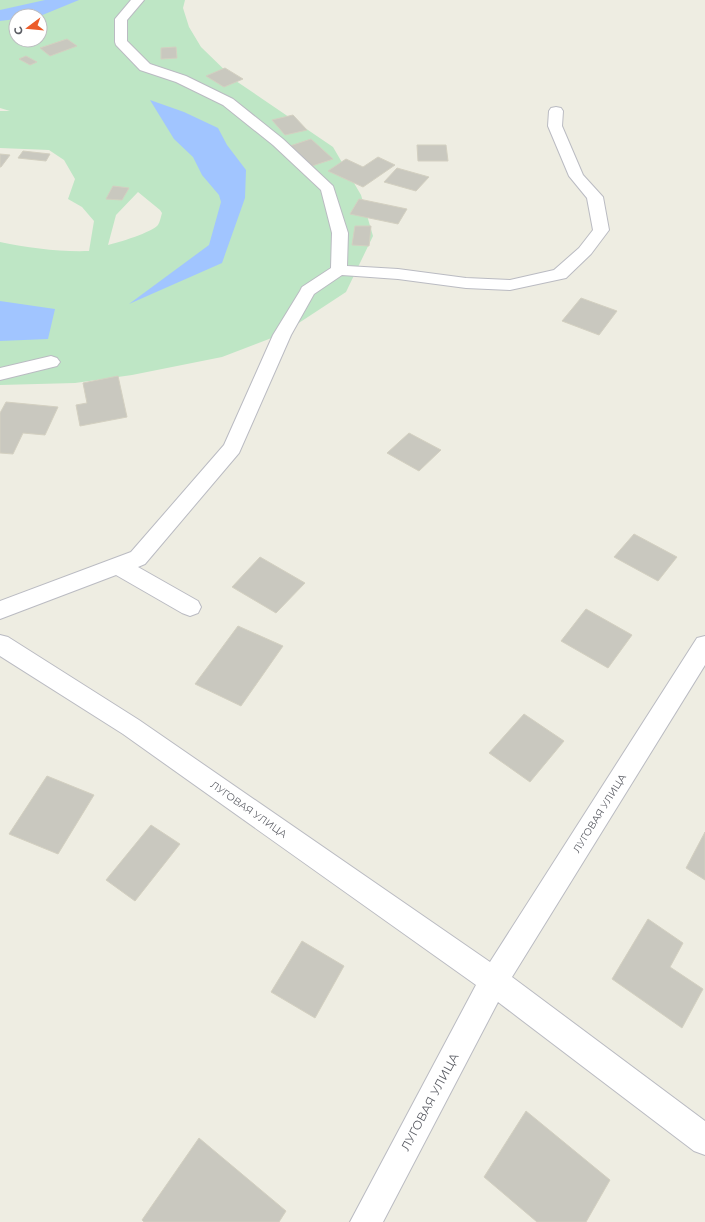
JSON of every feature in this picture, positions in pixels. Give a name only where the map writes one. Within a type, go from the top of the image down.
[{"type":"street","points":[[138,0],[121,19],[121,42],[145,67],[181,79],[228,102],[278,142],[328,189],[340,233],[339,270]]},
{"type":"street","points":[[0,610],[138,558],[232,448],[282,335],[308,291],[339,270],[398,274],[466,283],[510,285],[560,274],[585,251],[601,230],[595,197],[576,176],[555,126],[556,111]]},
{"type":"street","points":[[0,374],[51,362]]},
{"type":"street","points":[[118,566],[190,607]]},
{"type":"street","name":"ЛУГОВАЯ УЛИЦА","points":[[0,644],[131,727],[494,981],[705,1140]]},
{"type":"street","name":"ЛУГОВАЯ УЛИЦА","points":[[366,1222],[494,981],[705,645]]},
{"type":"green space","points":[[0,0],[185,0],[183,8],[189,27],[201,47],[236,81],[333,147],[361,195],[373,236],[346,292],[282,334],[222,357],[132,375],[75,383],[0,385],[0,242],[44,249],[89,251],[94,221],[82,207],[68,199],[75,179],[64,160],[49,150],[0,148],[0,111],[10,111],[0,108]],"holes":[[[138,192],[162,213],[160,221],[155,228],[126,240],[108,245],[116,215]]]},
{"type":"water","points":[[45,0],[79,0],[48,13],[48,8],[9,8]]},
{"type":"water","points":[[8,8],[8,20],[0,21],[0,10]]},
{"type":"water","points":[[150,100],[184,112],[218,128],[227,145],[246,170],[245,198],[222,263],[129,304],[209,245],[221,202],[219,195],[202,175],[193,157],[174,139]]},
{"type":"water","points":[[0,301],[55,309],[48,339],[0,341]]},
{"type":"building","points":[[67,39],[77,46],[50,56],[40,48],[48,48],[48,45]]},
{"type":"building","points":[[176,47],[177,58],[161,59],[161,48]]},
{"type":"building","points":[[26,56],[37,62],[30,65],[19,59]]},
{"type":"building","points":[[225,68],[243,79],[224,87],[206,76]]},
{"type":"building","points":[[293,115],[307,130],[285,135],[272,120]]},
{"type":"building","points":[[311,139],[333,159],[312,166],[290,146]]},
{"type":"building","points":[[417,145],[446,145],[448,161],[418,161]]},
{"type":"building","points":[[23,151],[50,154],[46,161],[18,158]]},
{"type":"building","points":[[0,154],[10,155],[1,167],[0,167]]},
{"type":"building","points":[[378,157],[395,165],[363,187],[328,171],[346,159],[363,167]]},
{"type":"building","points":[[397,168],[429,177],[416,191],[384,182]]},
{"type":"building","points":[[113,186],[129,188],[122,200],[106,199]]},
{"type":"building","points":[[359,199],[407,209],[398,224],[350,214]]},
{"type":"building","points":[[355,226],[371,226],[369,246],[352,245]]},
{"type":"building","points":[[581,298],[617,311],[599,335],[562,321]]},
{"type":"building","points":[[118,376],[127,417],[80,426],[76,405],[87,403],[83,383]]},
{"type":"building","points":[[6,402],[58,407],[45,435],[23,433],[13,454],[0,453],[0,413]]},
{"type":"building","points":[[409,433],[441,450],[419,471],[387,453]]},
{"type":"building","points":[[634,534],[677,557],[658,581],[614,557]]},
{"type":"building","points":[[260,557],[305,583],[276,613],[232,587]]},
{"type":"building","points":[[586,609],[632,635],[608,668],[561,641]]},
{"type":"building","points":[[238,626],[283,646],[241,706],[195,684]]},
{"type":"building","points":[[524,714],[564,741],[530,782],[489,753]]},
{"type":"building","points":[[47,776],[94,795],[58,854],[9,834]]},
{"type":"building","points":[[151,825],[180,844],[135,901],[106,880]]},
{"type":"building","points":[[705,832],[705,880],[686,868]]},
{"type":"building","points":[[648,919],[683,943],[670,967],[703,989],[682,1028],[612,979]]},
{"type":"building","points":[[302,941],[344,966],[315,1018],[271,992]]},
{"type":"building","points":[[526,1111],[610,1180],[586,1222],[537,1222],[484,1177]]},
{"type":"building","points":[[199,1138],[286,1211],[279,1222],[144,1222],[142,1220]]}]
